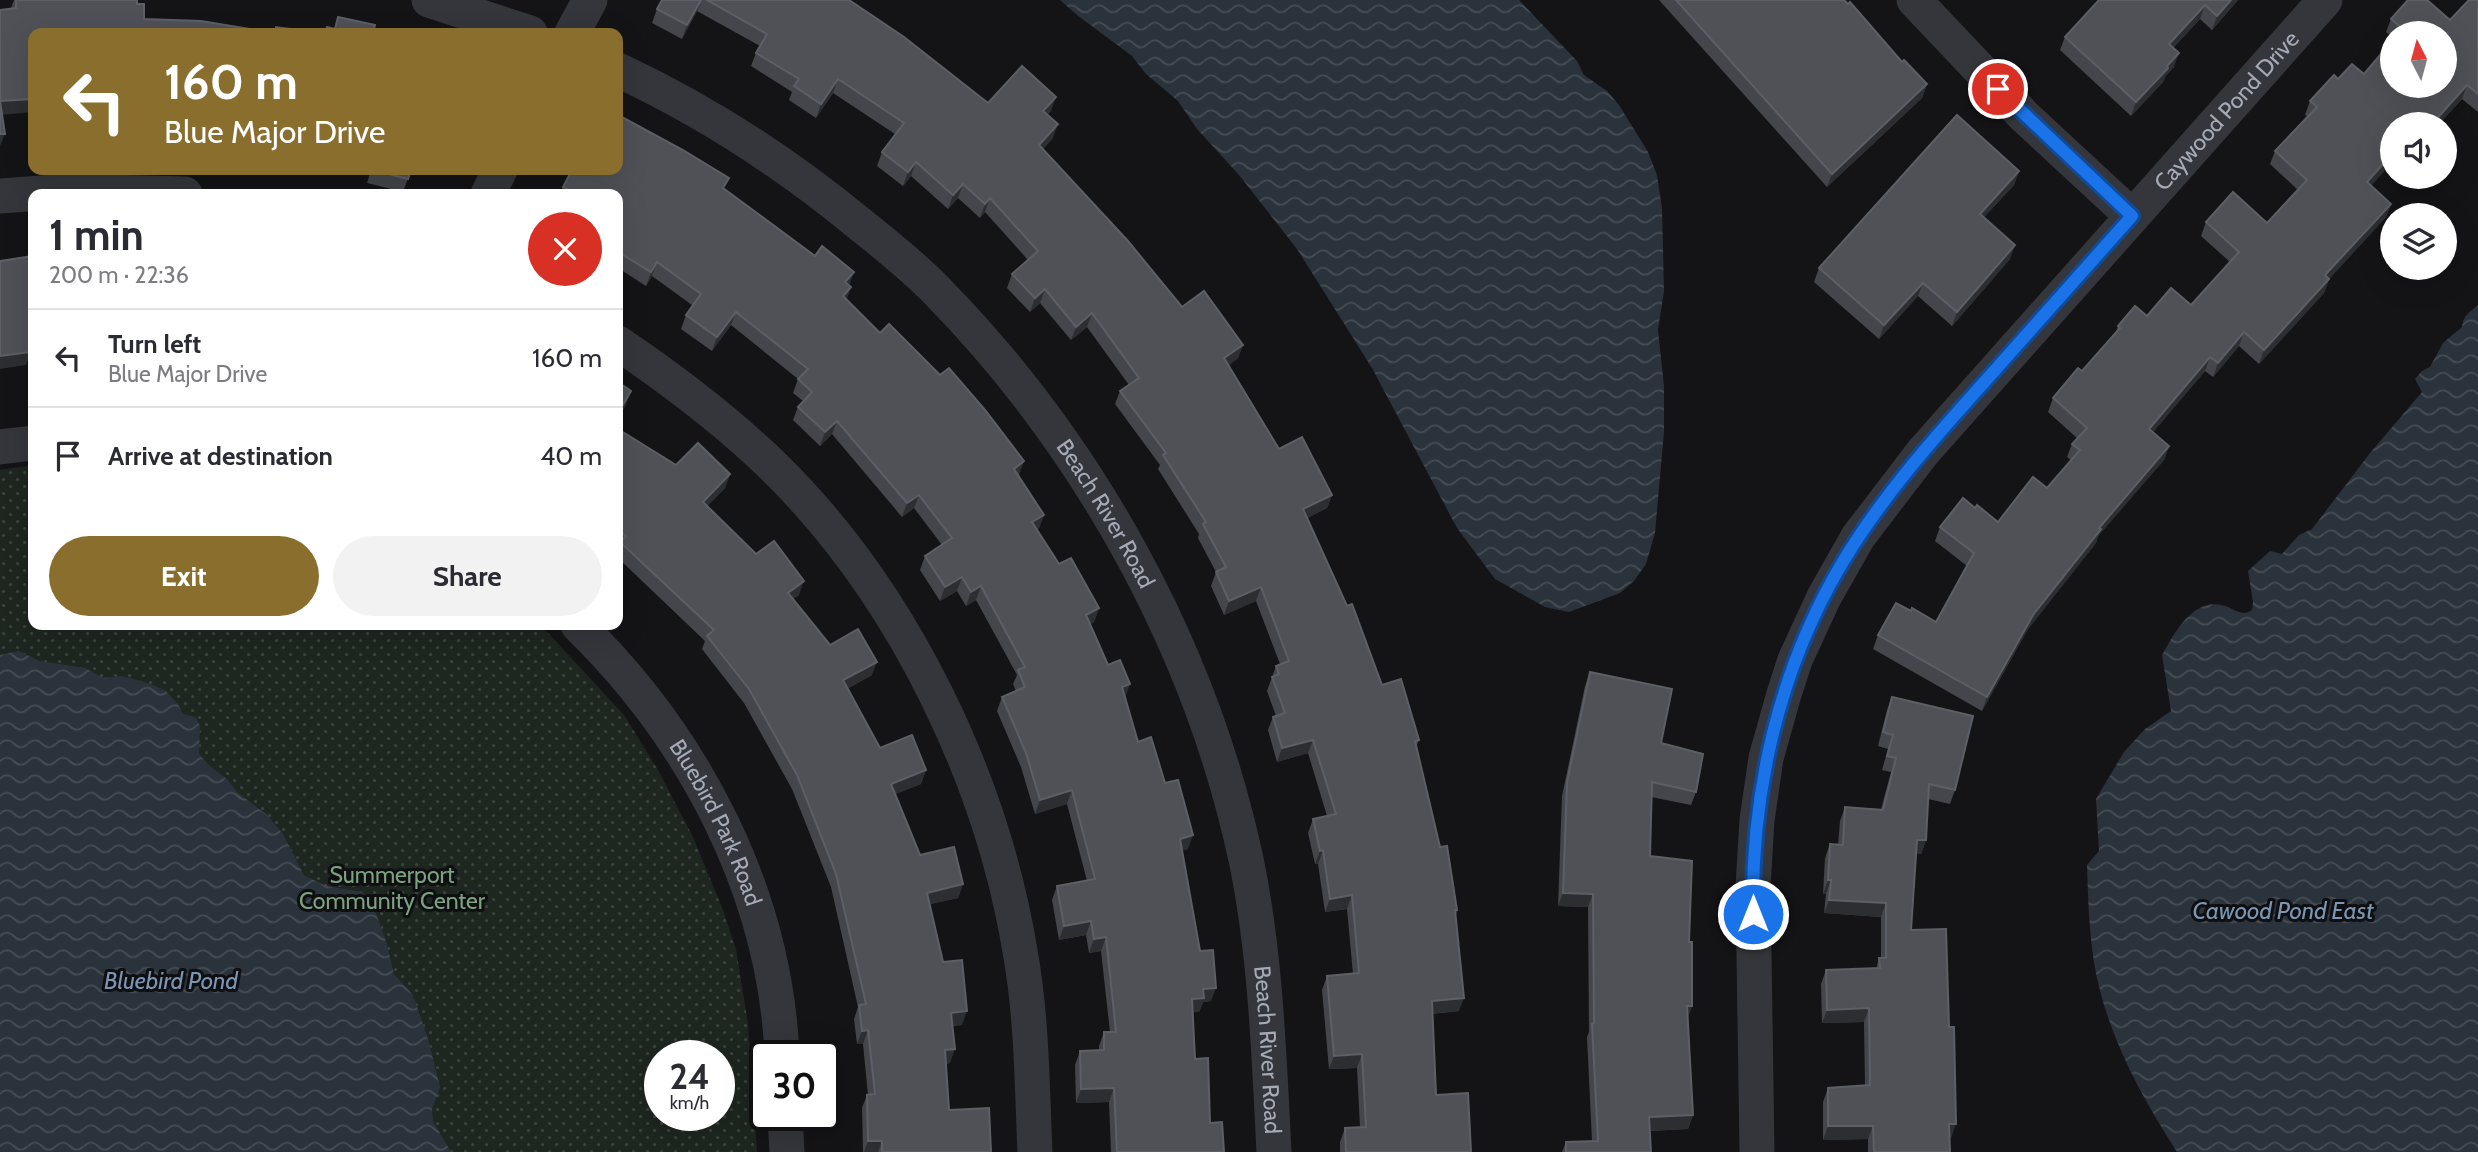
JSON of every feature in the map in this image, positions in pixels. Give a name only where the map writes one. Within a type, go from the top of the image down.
[{"type":"street","points":[[429,0],[515,28]]},
{"type":"street","points":[[575,28],[590,0]]},
{"type":"street","points":[[1914,0],[2024,116],[2132,216]]},
{"type":"street","name":"Caywood Pond Drive","points":[[1757,1152],[1754,851],[1766,758],[1795,660],[1840,567],[1878,508],[1923,452],[2325,0]]},
{"type":"street","name":"Beach River Road","points":[[623,73],[697,111],[787,167],[854,219],[926,281],[981,339],[1021,389],[1112,521],[1149,587],[1176,643],[1202,711],[1236,820],[1252,893],[1262,962],[1274,1152]]},
{"type":"street","points":[[0,196],[28,194]]},
{"type":"street","points":[[623,346],[725,422],[776,469],[804,500],[842,545],[891,614],[939,701],[984,808],[1012,909],[1027,1001],[1035,1152]]},
{"type":"street","points":[[0,447],[28,444]]},
{"type":"street","name":"Bluebird Park Road","points":[[583,630],[631,681],[683,751],[735,852],[767,951],[781,1040]]},
{"type":"street","points":[[786,1131],[787,1152]]},
{"type":"green space","name":"Summerport Community Center","points":[[28,466],[28,630],[543,630],[549,634],[624,715],[657,768],[693,837],[723,910],[736,949],[748,1024],[749,1131],[756,1131],[757,1152],[0,1152],[0,470]]},
{"type":"water","points":[[1060,0],[1519,0],[1577,61],[1584,75],[1607,91],[1619,105],[1648,152],[1657,175],[1662,208],[1664,291],[1658,330],[1664,386],[1664,432],[1655,533],[1646,564],[1634,581],[1620,593],[1569,612],[1545,607],[1495,579],[1457,528],[1372,368],[1297,249],[1239,175],[1197,129],[1178,101],[1146,74],[1132,56]]},
{"type":"water","name":"Cawood Pond East","points":[[2478,305],[2478,1152],[2177,1152],[2124,1058],[2098,982],[2093,956],[2087,865],[2099,851],[2096,799],[2124,752],[2145,729],[2171,711],[2162,655],[2178,628],[2201,607],[2221,605],[2244,613],[2252,610],[2248,571],[2270,551],[2282,554],[2299,535],[2312,529],[2370,453],[2422,392],[2415,379],[2430,367],[2443,343],[2462,327],[2466,316]]},
{"type":"water","name":"Bluebird Pond","points":[[19,651],[40,661],[85,668],[103,678],[121,676],[165,690],[183,714],[196,717],[200,726],[199,754],[228,780],[237,792],[267,815],[283,834],[304,875],[326,886],[362,892],[371,900],[386,941],[394,974],[413,995],[428,1039],[440,1087],[432,1109],[433,1121],[451,1152],[0,1152],[0,655]]},
{"type":"building","points":[[16,0],[137,0],[137,4],[144,4],[144,19],[201,21],[244,28],[28,28],[28,99],[0,101],[0,10],[16,8]]},
{"type":"building","points":[[662,0],[701,0],[687,25],[657,9]]},
{"type":"building","points":[[707,0],[849,0],[904,37],[988,103],[1022,66],[1056,97],[1043,111],[1058,124],[1039,145],[1128,241],[1182,307],[1204,291],[1243,345],[1224,358],[1279,449],[1302,437],[1332,495],[1303,509],[1347,606],[1352,604],[1382,685],[1401,679],[1419,740],[1415,741],[1440,847],[1447,846],[1457,910],[1464,998],[1432,1001],[1436,1095],[1468,1093],[1471,1152],[1346,1152],[1345,1128],[1366,1127],[1362,1054],[1334,1056],[1327,976],[1359,973],[1352,895],[1330,899],[1323,850],[1320,851],[1313,819],[1336,814],[1313,740],[1282,748],[1273,717],[1285,713],[1272,677],[1279,674],[1276,666],[1289,661],[1261,587],[1229,601],[1216,572],[1226,567],[1203,524],[1206,522],[1163,455],[1166,453],[1120,391],[1139,378],[1092,313],[1076,327],[1045,289],[1035,298],[1012,274],[1038,251],[990,198],[985,204],[963,184],[953,195],[916,162],[908,172],[882,152],[904,123],[838,79],[821,104],[794,86],[799,79],[756,53],[767,34]]},
{"type":"building","points":[[1676,0],[1850,2],[1902,62],[1904,60],[1927,84],[1832,174]]},
{"type":"building","points":[[2099,0],[2231,0],[2217,16],[2205,5],[2169,44],[2179,53],[2136,102],[2065,37]]},
{"type":"building","points":[[2408,0],[2427,0],[2450,20],[2469,0],[2478,0],[2478,94],[2467,85],[2457,96],[2457,21],[2391,19]]},
{"type":"building","points":[[338,17],[375,25],[374,28],[335,28]]},
{"type":"building","points":[[2380,55],[2380,98],[2455,98],[2443,112],[2380,112],[2380,167],[2367,182],[2390,203],[2380,203],[2380,216],[2325,275],[2329,279],[2264,350],[2244,332],[2218,363],[2210,357],[2149,429],[2169,446],[2099,528],[2101,529],[2033,615],[1987,697],[1878,635],[1896,603],[1911,611],[1912,608],[1936,622],[1974,553],[1940,527],[1963,498],[1975,508],[1977,505],[1998,522],[2033,477],[2047,488],[2080,450],[2072,444],[2087,428],[2053,398],[2078,368],[2082,371],[2120,328],[2118,326],[2135,306],[2147,316],[2171,288],[2191,305],[2239,252],[2206,222],[2233,192],[2267,223],[2307,180],[2275,151],[2317,107],[2310,101],[2334,75],[2338,79],[2352,64],[2364,74]]},
{"type":"building","points":[[0,101],[5,134],[0,134]]},
{"type":"building","points":[[1957,115],[2019,171],[1980,214],[2015,245],[1957,312],[1923,283],[1884,325],[1819,268]]},
{"type":"building","points":[[623,118],[683,150],[729,178],[723,188],[815,256],[822,246],[854,272],[845,282],[851,287],[843,296],[880,333],[889,324],[940,375],[949,368],[1024,461],[1014,469],[1044,515],[1032,522],[1059,564],[1071,558],[1099,608],[1086,615],[1108,665],[1120,660],[1130,684],[1122,687],[1138,742],[1151,737],[1165,783],[1178,780],[1193,835],[1180,839],[1200,951],[1213,950],[1216,988],[1203,989],[1204,998],[1192,999],[1195,1059],[1208,1058],[1210,1123],[1222,1122],[1224,1152],[1117,1152],[1114,1088],[1081,1089],[1080,1051],[1104,1050],[1104,1032],[1116,1032],[1106,937],[1094,939],[1091,921],[1064,926],[1057,886],[1095,879],[1072,790],[1040,800],[1026,753],[1002,697],[1025,687],[1018,670],[1025,667],[981,586],[971,592],[962,577],[945,587],[925,556],[952,538],[919,495],[907,503],[837,421],[825,432],[798,407],[812,392],[798,379],[808,369],[736,312],[717,337],[686,315],[701,294],[657,262],[651,272],[623,255],[623,189],[563,187],[569,175],[623,175]]},
{"type":"building","points":[[392,175],[409,175],[408,179]]},
{"type":"building","points":[[28,257],[28,352],[0,356],[0,261]]},
{"type":"building","points":[[623,385],[631,391],[623,405]]},
{"type":"building","points":[[623,432],[676,465],[698,443],[730,474],[703,502],[756,554],[774,541],[804,581],[788,593],[830,645],[858,629],[877,662],[843,680],[880,748],[912,735],[926,770],[891,784],[920,855],[954,847],[963,884],[927,893],[943,962],[962,960],[967,1011],[951,1013],[955,1049],[945,1050],[949,1110],[989,1108],[991,1152],[882,1152],[882,1141],[868,1141],[867,1095],[875,1094],[868,1030],[862,1031],[859,1005],[866,1004],[836,874],[797,775],[749,689],[707,636],[714,630],[623,545],[626,536],[623,534]]},
{"type":"building","points":[[1590,672],[1672,689],[1661,743],[1703,754],[1696,792],[1652,782],[1650,856],[1692,861],[1689,942],[1692,942],[1692,1006],[1687,1006],[1693,1115],[1649,1117],[1651,1152],[1566,1152],[1566,1142],[1598,1141],[1592,1024],[1593,894],[1563,893],[1567,782]]},
{"type":"building","points":[[1892,697],[1973,716],[1955,790],[1929,784],[1926,840],[1917,840],[1911,930],[1946,929],[1949,1027],[1954,1027],[1956,1124],[1949,1124],[1950,1152],[1874,1152],[1873,1126],[1828,1126],[1828,1088],[1870,1085],[1869,1008],[1827,1010],[1826,970],[1880,968],[1879,958],[1886,958],[1886,903],[1829,900],[1830,844],[1843,845],[1845,807],[1883,810],[1896,758],[1887,756],[1893,735],[1883,732]]},
{"type":"route","points":[[1753,914],[1756,820],[1766,758],[1795,660],[1840,567],[1878,508],[1923,452],[2132,216],[1998,89]]}]
